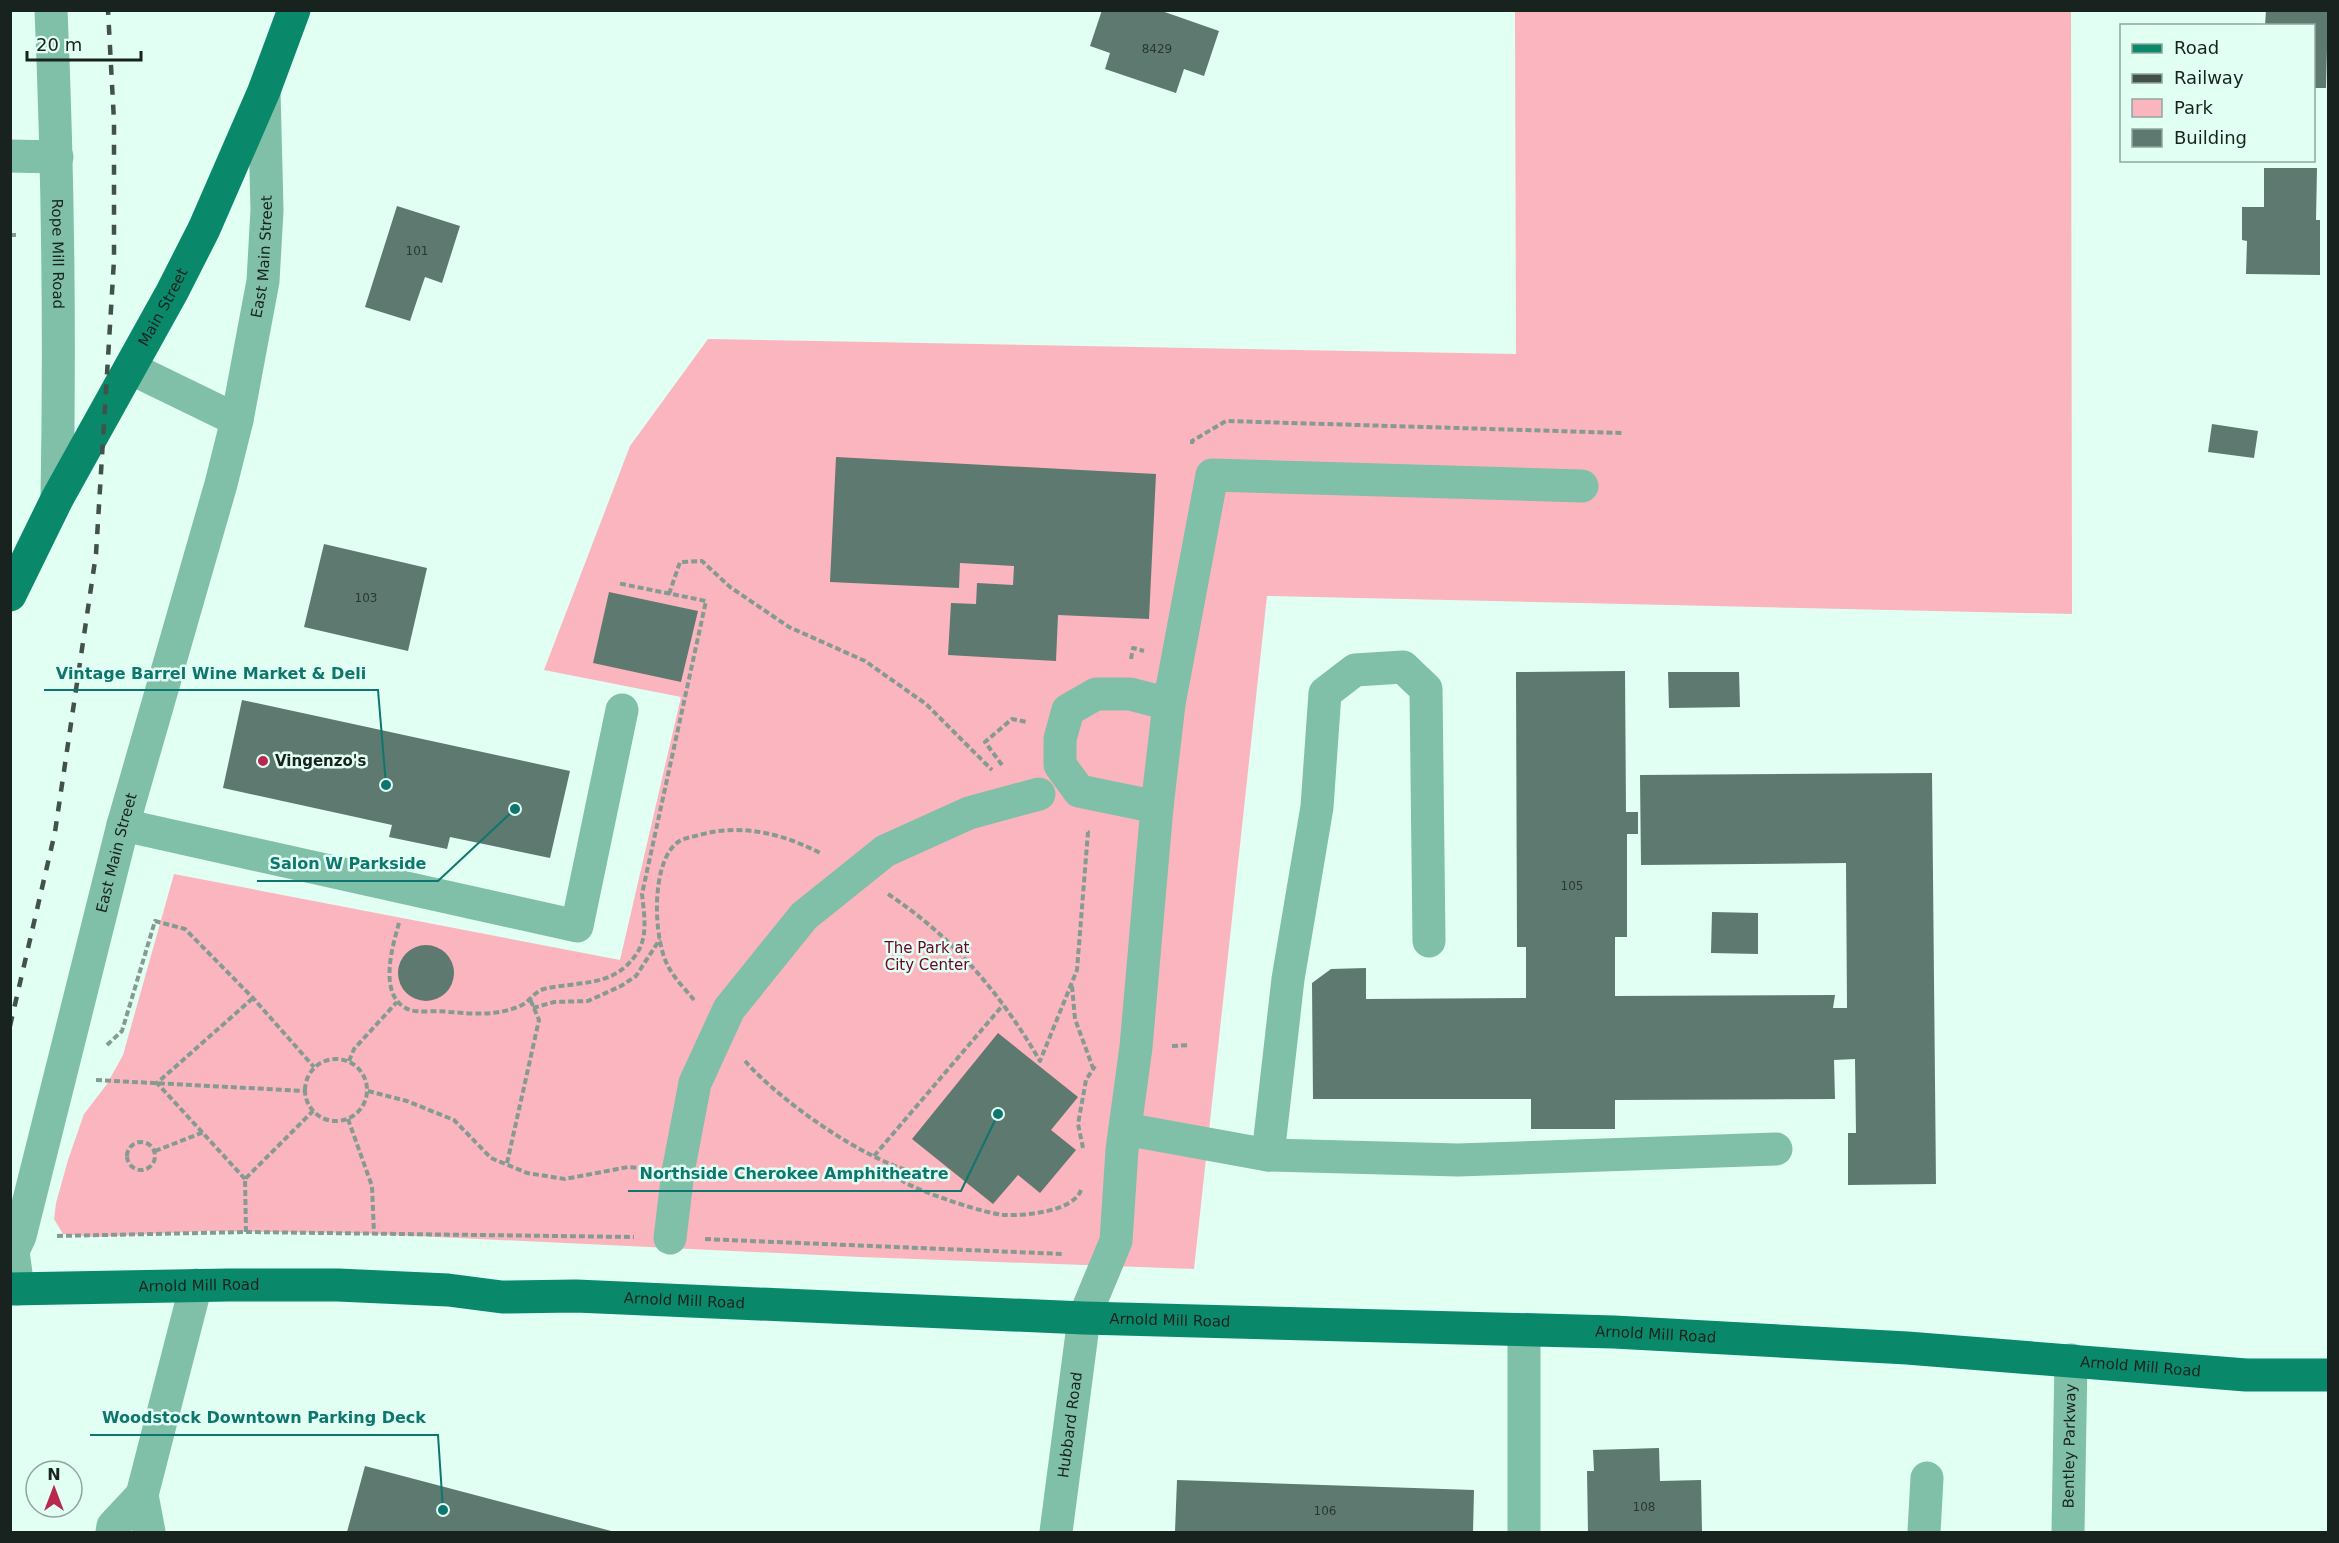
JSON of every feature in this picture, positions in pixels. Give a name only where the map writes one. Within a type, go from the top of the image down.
[{"type":"main road","name":"Main Street","points":[[10,595],[57,499],[172,292],[204,229],[264,91],[294,10]]},
{"type":"main road","name":"Arnold Mill Road","points":[[14,1289],[338,1285],[448,1290],[502,1297],[576,1296],[1083,1318],[1614,1332],[1906,1348],[2246,1376],[2328,1375]]},
{"type":"street","name":"Rope Mill Road","points":[[51,10],[57,157],[59,394],[57,499]]},
{"type":"street","name":"East Main Street","points":[[14,1289],[14,1251],[20,1236],[123,825],[221,484],[237,420],[263,281],[267,210],[264,91]]},
{"type":"street","points":[[10,156],[57,157]]},
{"type":"street","points":[[130,368],[237,420]]},
{"type":"street","points":[[1168,704],[1130,694],[1096,694],[1068,710],[1060,739],[1060,765],[1079,791],[1157,807],[1168,704],[1212,475],[1582,486]]},
{"type":"street","points":[[1268,1155],[1288,979],[1317,807],[1325,693],[1355,670],[1403,667],[1426,689],[1429,941]]},
{"type":"street","points":[[123,825],[577,926],[622,710]]},
{"type":"street","points":[[670,1238],[678,1172],[695,1083],[729,1009],[804,916],[885,851],[969,813],[1039,794]]},
{"type":"street","name":"Hubbard Road","points":[[1056,1533],[1083,1318],[1116,1241],[1122,1150],[1136,1047],[1157,807]]},
{"type":"street","points":[[1125,1129],[1268,1155],[1458,1160],[1776,1149]]},
{"type":"street","points":[[149,1533],[142,1495],[196,1285]]},
{"type":"street","points":[[1524,1330],[1524,1533]]},
{"type":"street","name":"Bentley Parkway","points":[[2068,1533],[2071,1360]]},
{"type":"street","points":[[1924,1533],[1927,1478]]},
{"type":"street","points":[[112,1533],[113,1527],[142,1495]]},
{"type":"path","points":[[10,235],[19,235]]},
{"type":"path","points":[[669,594],[680,562],[702,561],[730,587],[789,627],[866,661],[926,704],[997,776]]},
{"type":"path","points":[[1006,771],[985,742],[1012,719],[1031,723]]},
{"type":"path","points":[[100,1052],[122,1032],[155,921],[184,929],[253,998],[314,1067]]},
{"type":"path","points":[[533,1008],[554,1002],[588,1001],[621,986],[636,976],[660,939]]},
{"type":"path","points":[[1071,983],[1075,1019],[1094,1068]]},
{"type":"path","points":[[157,1083],[253,998]]},
{"type":"path","points":[[507,1164],[539,1020],[530,999]]},
{"type":"path","points":[[349,1061],[354,1049],[397,1002]]},
{"type":"path","points":[[874,1156],[1003,1005]]},
{"type":"path","points":[[1086,1158],[1078,1124],[1086,1080],[1104,1052],[1136,1047],[1190,1046]]},
{"type":"path","points":[[337,1058],[349,1061],[359,1068],[366,1078],[368,1090],[365,1102],[358,1113],[348,1119],[329,1120],[313,1112],[305,1091],[308,1077],[314,1067],[325,1060],[337,1058]]},
{"type":"path","points":[[86,1079],[305,1091]]},
{"type":"path","points":[[157,1083],[245,1179],[246,1232]]},
{"type":"path","points":[[368,1090],[407,1101],[454,1120],[491,1158],[527,1173],[565,1179],[628,1167],[678,1172]]},
{"type":"path","points":[[245,1179],[313,1112]]},
{"type":"path","points":[[348,1119],[372,1186],[374,1234]]},
{"type":"path","points":[[155,1151],[204,1132]]},
{"type":"path","points":[[140,1142],[149,1144],[155,1151],[155,1160],[151,1167],[142,1170],[134,1168],[128,1162],[128,1153],[132,1145],[140,1142]]},
{"type":"path","points":[[891,1163],[902,1181],[948,1200],[1004,1216],[1055,1210],[1079,1195],[1082,1187]]},
{"type":"path","points":[[14,1251],[39,1238],[51,1236],[246,1232],[670,1238],[1064,1254]]},
{"type":"green space","name":"The Park at City Center","points":[[1515,11],[2071,11],[2072,614],[1267,596],[1194,1269],[860,1257],[352,1233],[207,1231],[95,1237],[63,1234],[54,1219],[68,1160],[84,1114],[107,1084],[123,1055],[174,874],[620,960],[681,697],[544,670],[630,446],[708,339],[1516,354]]},
{"type":"building","points":[[1102,10],[1159,10],[1219,31],[1204,76],[1184,69],[1176,93],[1105,69],[1110,53],[1090,46]]},
{"type":"building","points":[[2266,10],[2328,10],[2326,88],[2315,88],[2315,24],[2265,24]]},
{"type":"building","points":[[2264,168],[2317,168],[2316,220],[2320,220],[2320,275],[2246,274],[2247,241],[2242,240],[2242,207],[2264,207]]},
{"type":"building","points":[[397,206],[460,226],[442,283],[425,277],[410,321],[365,307]]},
{"type":"building","points":[[2212,424],[2258,431],[2254,458],[2208,452]]},
{"type":"building","points":[[836,457],[1156,474],[1149,619],[1058,615],[1056,661],[948,655],[951,603],[976,604],[977,583],[1013,585],[1014,566],[960,563],[959,588],[830,582]]},
{"type":"building","points":[[324,544],[427,568],[408,651],[304,627]]},
{"type":"building","points":[[609,592],[698,611],[681,682],[593,663]]},
{"type":"building","points":[[1625,671],[1626,812],[1638,812],[1638,834],[1627,834],[1627,937],[1615,937],[1615,996],[1835,995],[1833,1008],[1847,1008],[1846,863],[1641,865],[1640,775],[1932,773],[1936,1184],[1848,1185],[1848,1133],[1856,1133],[1855,1059],[1834,1060],[1835,1099],[1615,1100],[1615,1129],[1531,1129],[1531,1099],[1313,1099],[1312,983],[1331,969],[1366,968],[1366,999],[1526,998],[1526,947],[1517,947],[1516,672]]},
{"type":"building","points":[[1668,672],[1739,672],[1740,707],[1669,708]]},
{"type":"building","points":[[242,700],[570,771],[550,858],[450,837],[447,849],[389,837],[392,825],[223,788]]},
{"type":"building","points":[[1712,912],[1758,913],[1758,954],[1711,953]]},
{"type":"building","points":[[426,945],[437,947],[446,953],[452,962],[454,973],[452,984],[446,993],[437,999],[426,1001],[415,999],[406,993],[400,984],[398,973],[400,962],[406,953],[415,947]]},
{"type":"building","points":[[998,1033],[1078,1097],[1051,1130],[1076,1150],[1040,1193],[1018,1175],[993,1204],[912,1139]]},
{"type":"building","points":[[1659,1448],[1660,1481],[1701,1480],[1702,1532],[1588,1532],[1587,1471],[1594,1471],[1593,1450]]},
{"type":"building","points":[[365,1466],[615,1532],[347,1532]]},
{"type":"building","points":[[1177,1480],[1474,1490],[1473,1532],[1175,1532]]},
{"type":"railway","points":[[10,1026],[55,832],[96,554],[114,260],[114,121],[108,10]]},
{"type":"place","name":"Vingenzo's","points":[[263,761]]},
{"type":"place","name":"Vintage Barrel Wine Market & Deli","points":[[386,785]]},
{"type":"place","name":"Salon W Parkside","points":[[515,809]]},
{"type":"place","name":"Northside Cherokee Amphitheatre","points":[[998,1114]]},
{"type":"place","name":"Woodstock Downtown Parking Deck","points":[[443,1510]]}]
